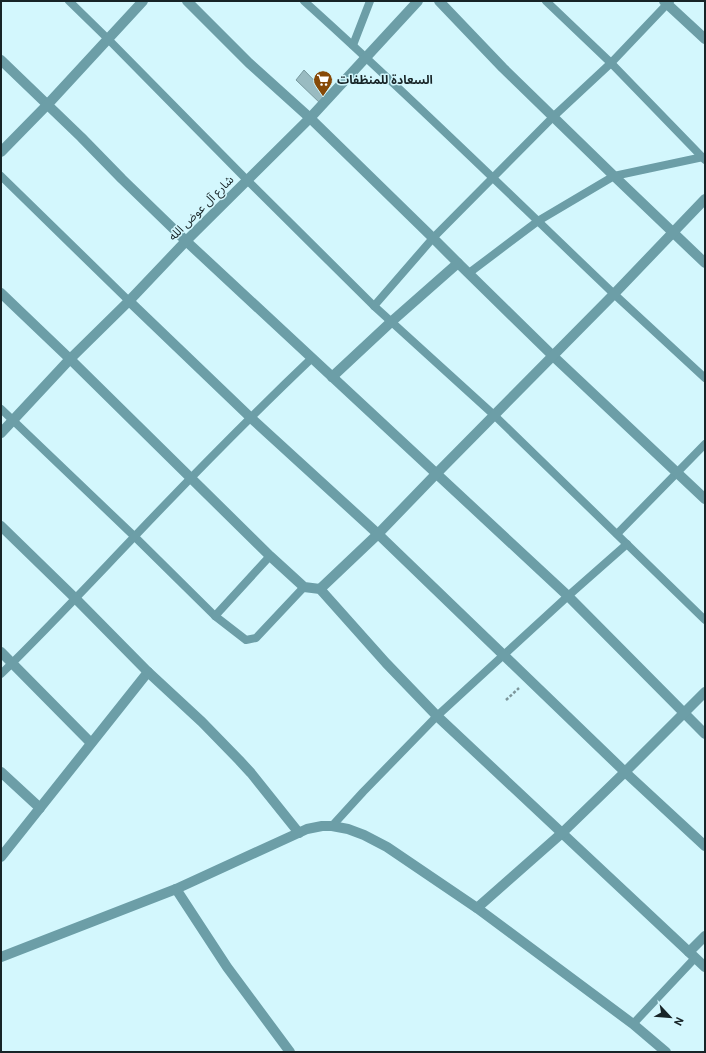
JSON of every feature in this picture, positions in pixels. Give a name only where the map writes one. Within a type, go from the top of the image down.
[{"type":"street","points":[[1,152],[48,104],[143,1]]},
{"type":"street","points":[[187,1],[249,63],[310,118],[434,238],[553,356],[705,499]]},
{"type":"street","name":"شارع آل عوض الله","points":[[1,433],[70,358],[310,118],[418,1]]},
{"type":"street","points":[[439,1],[503,68],[705,263]]},
{"type":"street","points":[[667,2],[705,39]]},
{"type":"street","points":[[1,60],[48,104],[186,241],[568,596],[705,734]]},
{"type":"street","points":[[320,589],[378,534],[614,294],[705,199]]},
{"type":"street","points":[[332,377],[390,322],[458,263]]},
{"type":"street","points":[[1,293],[70,358],[270,556],[304,587],[320,589],[386,663],[437,716],[705,967]]},
{"type":"street","points":[[129,300],[250,417],[378,534],[625,772],[705,846]]},
{"type":"street","points":[[1,526],[148,672],[202,722],[251,773],[299,833]]},
{"type":"street","points":[[1,652],[91,743]]},
{"type":"street","points":[[1,857],[148,672]]},
{"type":"street","points":[[477,908],[562,833],[705,692]]},
{"type":"street","points":[[1,772],[40,808]]},
{"type":"street","points":[[1,957],[176,889],[307,829],[332,826],[353,831],[387,847],[477,908],[633,1024],[666,1052]]},
{"type":"street","points":[[176,889],[227,967],[290,1052]]},
{"type":"street","points":[[692,955],[705,936]]},
{"type":"lane","points":[[69,1],[390,322],[494,415],[705,620]]},
{"type":"lane","points":[[304,1],[353,45],[614,294],[705,378]]},
{"type":"lane","points":[[353,45],[370,1]]},
{"type":"lane","points":[[546,1],[611,63],[704,158]]},
{"type":"lane","points":[[374,306],[434,238],[554,116],[611,63],[667,2]]},
{"type":"lane","points":[[469,273],[538,221],[614,176],[704,158]]},
{"type":"lane","points":[[1,176],[129,300]]},
{"type":"lane","points":[[1,674],[76,599],[134,536],[250,417],[312,358]]},
{"type":"lane","points":[[1,409],[215,616],[246,640],[256,638],[304,587]]},
{"type":"lane","points":[[617,534],[705,444]]},
{"type":"lane","points":[[332,826],[437,716],[627,544]]},
{"type":"lane","points":[[215,616],[270,556]]},
{"type":"lane","points":[[633,1024],[692,955]]},
{"type":"building","points":[[304,70],[330,97],[322,105],[296,80]]},
{"type":"place","name":"السعادة للمنظفات","points":[[323,97]]}]
